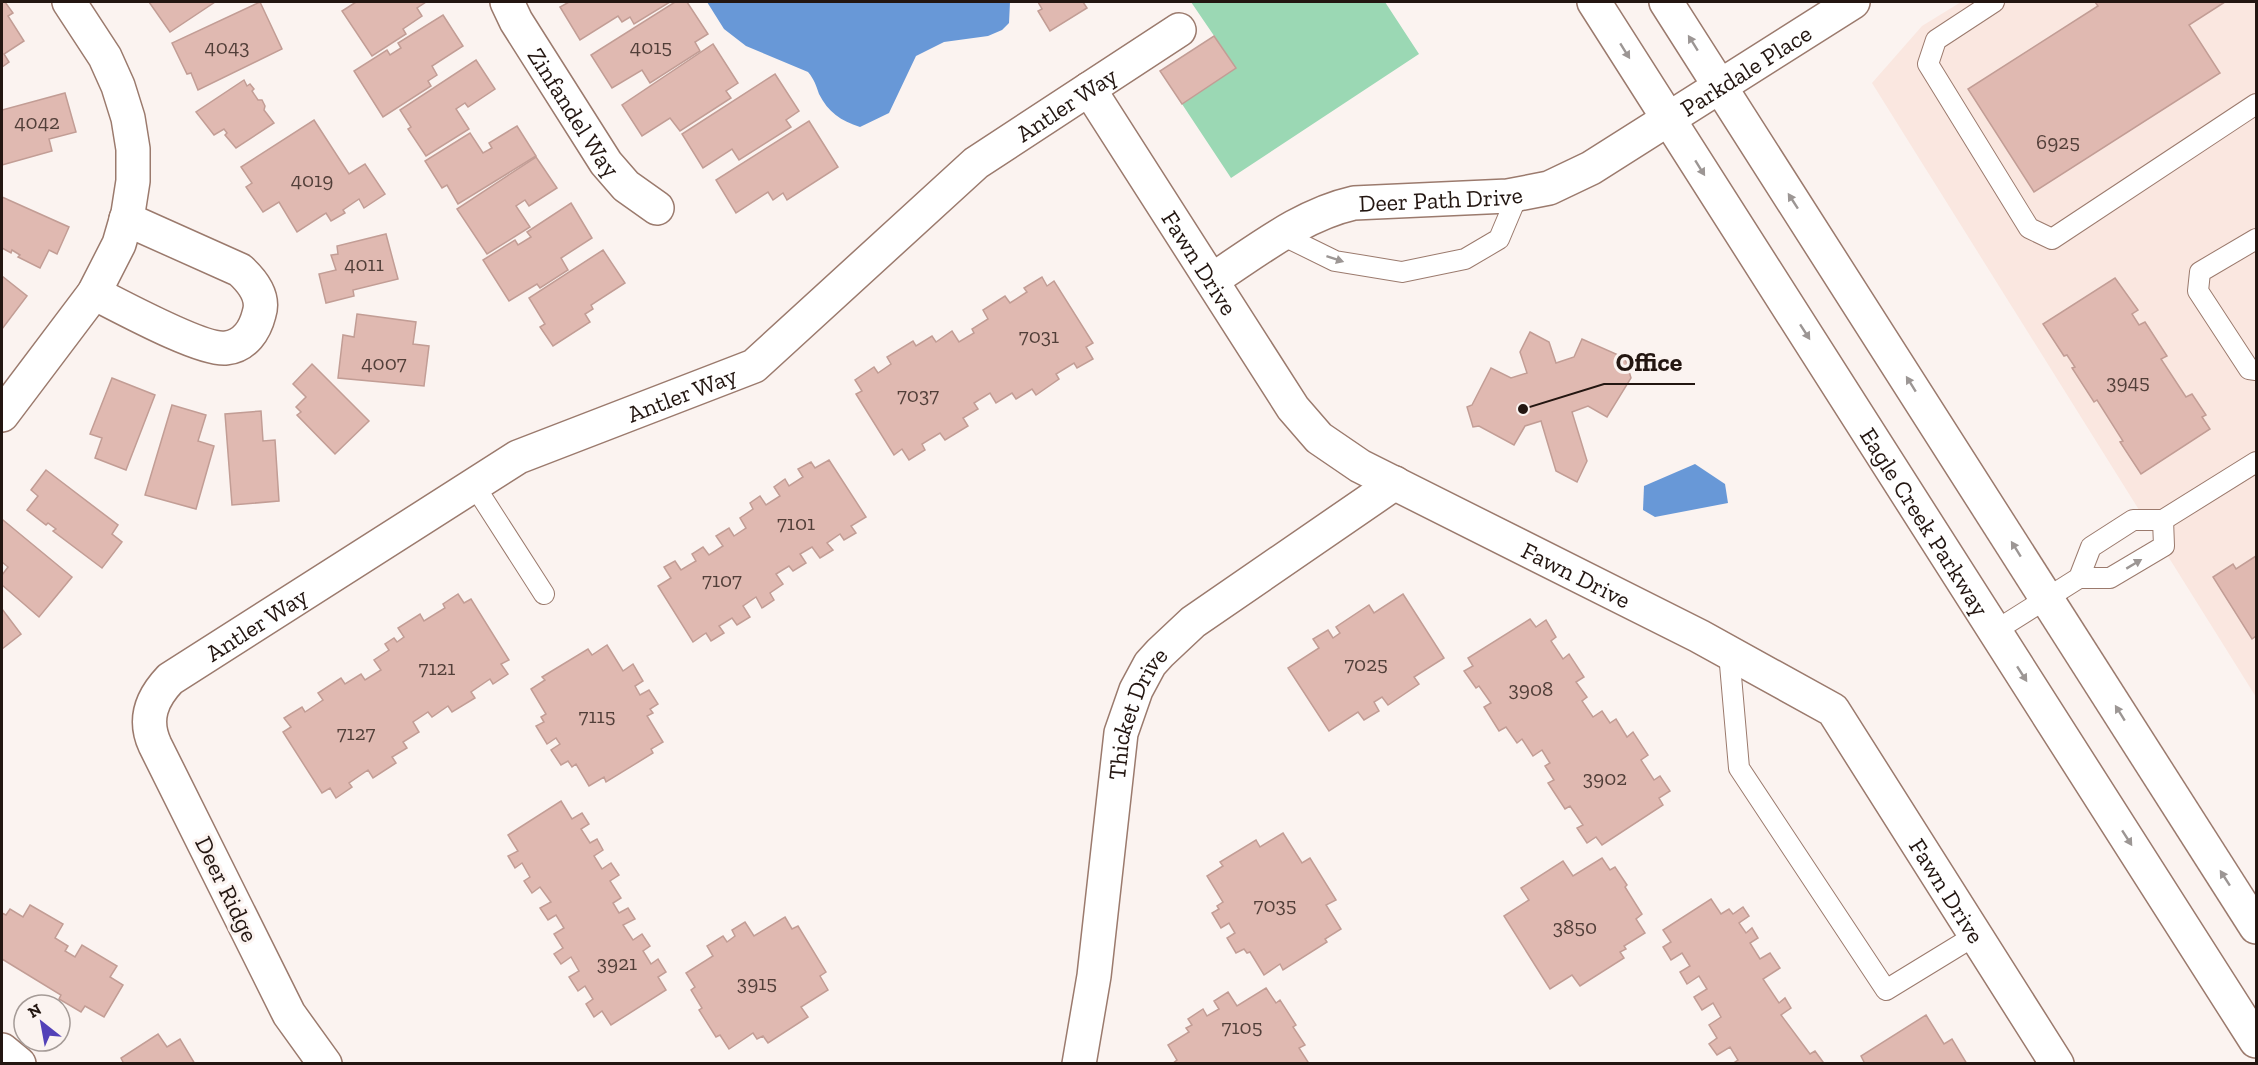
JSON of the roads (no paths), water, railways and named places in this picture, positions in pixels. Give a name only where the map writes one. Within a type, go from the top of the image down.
[{"type":"street","points":[[2,415],[94,293],[119,244],[133,181],[133,149],[128,118],[118,86],[105,57],[69,2]]},
{"type":"street","name":"Zinfandel Way","points":[[507,2],[516,21],[606,163],[626,186],[657,208]]},
{"type":"street","name":"Eagle Creek Parkway","points":[[1594,2],[2256,1041]]},
{"type":"street","points":[[1666,2],[2256,927]]},
{"type":"street","name":"Parkdale Place","points":[[1669,119],[1719,85],[1853,2]]},
{"type":"street","name":"Antler Way","points":[[152,707],[157,693],[170,679],[518,457],[754,366],[976,163],[1179,30]]},
{"type":"street","name":"Fawn Drive","points":[[1089,89],[1293,408],[1319,438],[1343,456],[1729,653],[1833,710],[2057,1064]]},
{"type":"street","name":"Deer Path Drive","points":[[1212,280],[1322,212],[1354,203],[1518,194],[1550,188],[1570,180],[1669,119]]},
{"type":"street","points":[[94,293],[208,346],[231,347],[254,331],[261,309],[252,280],[240,270],[126,219]]},
{"type":"street","name":"Thicket Drive","points":[[1079,1064],[1094,976],[1121,733],[1136,690],[1150,664],[1187,626],[1395,483]]},
{"type":"street","name":"Deer Ridge","points":[[152,707],[149,717],[150,731],[155,746],[289,1014],[325,1064]]},
{"type":"street","points":[[2,1050],[19,1064]]},
{"type":"lane","points":[[1995,2],[1972,8],[1936,40],[1928,64],[2029,228],[2052,239],[2256,104]]},
{"type":"lane","points":[[1282,235],[1335,261],[1402,272],[1465,259],[1498,239],[1518,194]]},
{"type":"lane","points":[[2256,239],[2200,272],[2198,291],[2249,369],[2256,370]]},
{"type":"lane","points":[[2079,578],[2091,547],[2133,520],[2163,520],[2256,462]]},
{"type":"lane","points":[[474,485],[544,594]]},
{"type":"lane","points":[[1995,631],[2079,578],[2110,578],[2164,546],[2163,520]]},
{"type":"lane","points":[[1729,653],[1739,768],[1886,990],[1976,935]]},
{"type":"water","points":[[707,2],[1010,2],[1009,23],[1002,30],[988,36],[944,42],[916,56],[889,113],[860,127],[841,119],[831,111],[808,72],[746,46],[724,29]]},
{"type":"water","points":[[1695,464],[1725,484],[1728,503],[1655,517],[1643,510],[1644,486]]},
{"type":"place","name":"Office","points":[[1523,409]]}]
